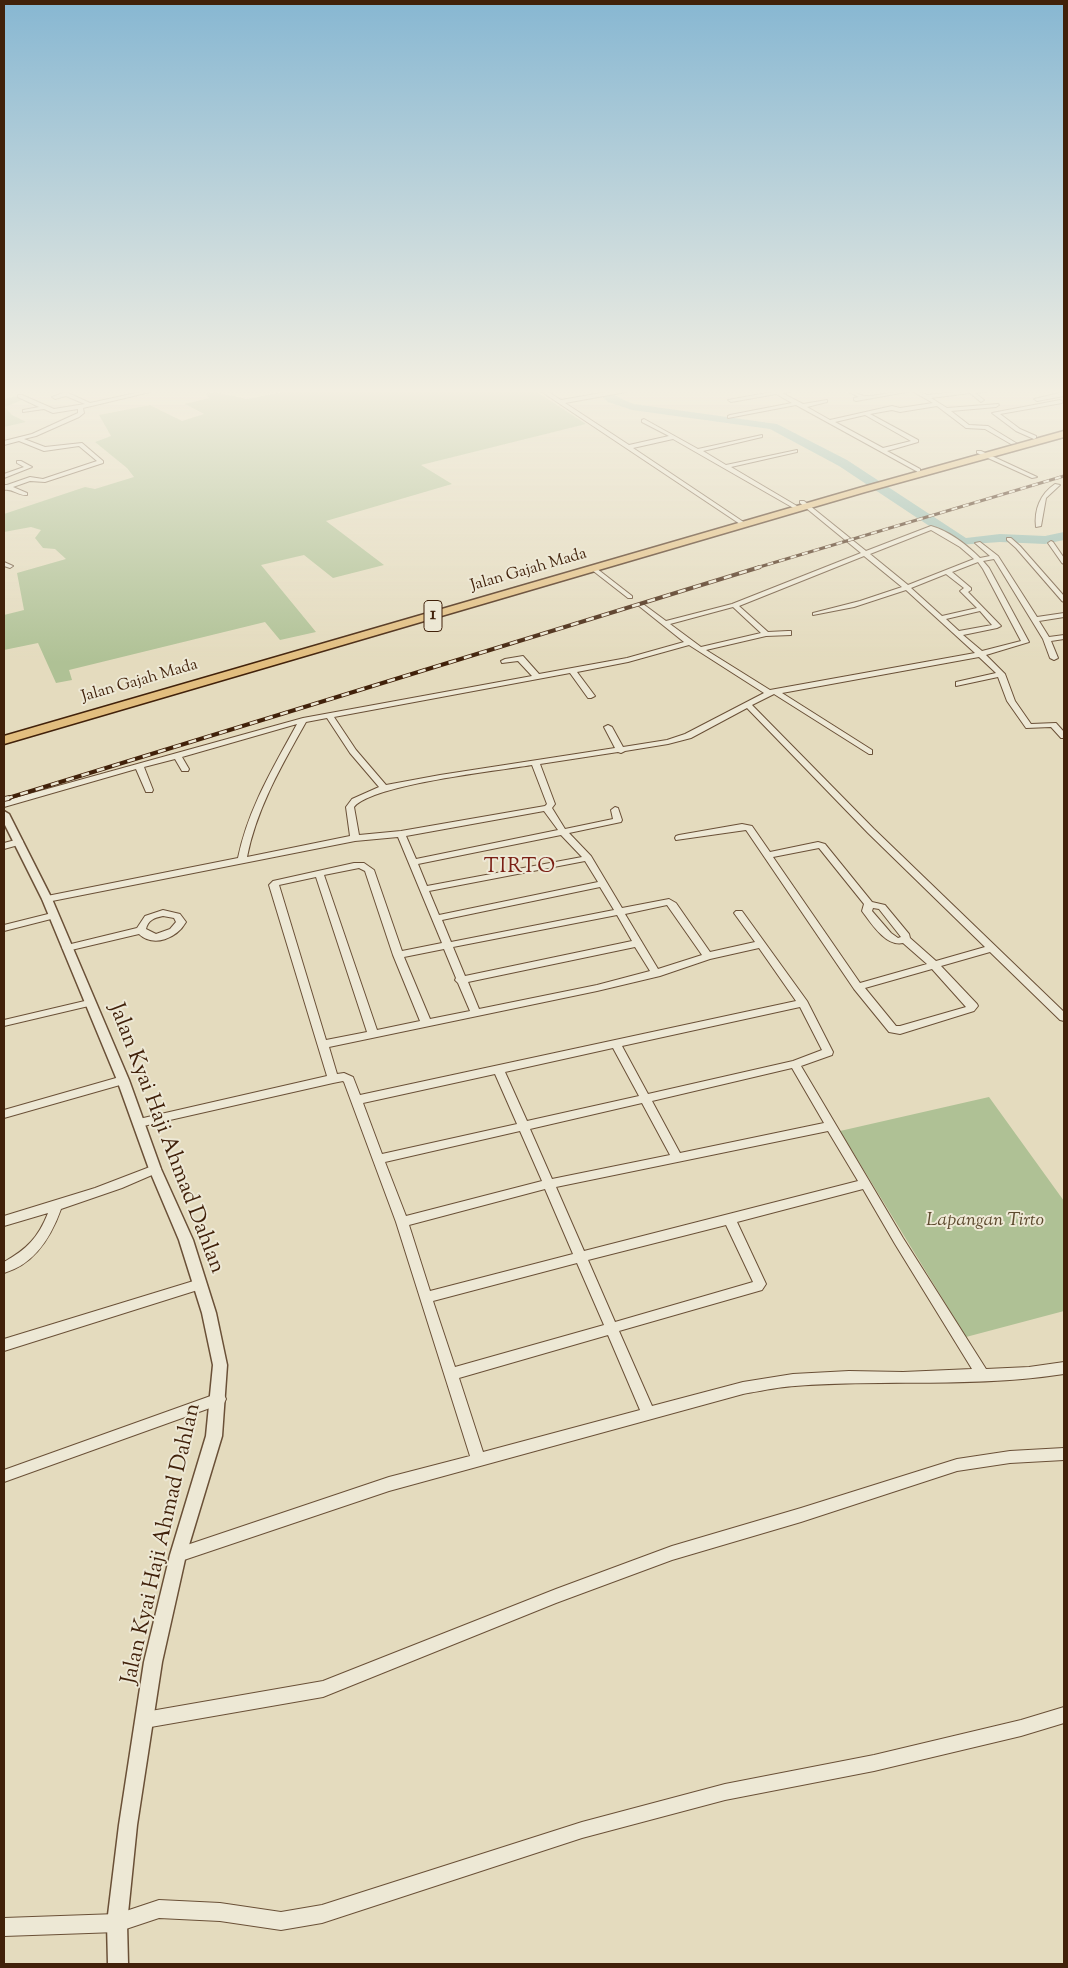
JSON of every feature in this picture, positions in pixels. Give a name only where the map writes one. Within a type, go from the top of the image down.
[{"type":"highway","name":"Jalan Gajah Mada","points":[[4,740],[70,716],[891,480]]},
{"type":"highway","name":"Jalan Gajah Mada","points":[[4,733],[594,569],[742,523]]},
{"type":"street","points":[[5,487],[27,480]]},
{"type":"street","points":[[677,480],[742,523]]},
{"type":"street","points":[[749,480],[800,506],[864,553],[960,633],[1002,674],[1011,701],[1030,726],[1054,725],[1064,736]]},
{"type":"street","points":[[1038,526],[1038,504],[1054,484],[1064,488]]},
{"type":"street","points":[[5,487],[25,494]]},
{"type":"street","points":[[355,838],[350,807],[355,800],[384,788],[440,777],[621,751],[668,742],[688,736],[772,693],[981,654],[1025,642],[980,558],[933,528],[864,553],[734,605],[666,623]]},
{"type":"street","points":[[1008,539],[1018,547],[1064,600]]},
{"type":"street","points":[[978,543],[995,557],[1047,639],[1054,658]]},
{"type":"street","points":[[1051,543],[1064,562]]},
{"type":"street","points":[[816,614],[856,606],[948,572],[956,566],[980,558],[995,557]]},
{"type":"street","points":[[594,569],[630,597]]},
{"type":"street","points":[[948,572],[968,589],[963,591],[998,625],[960,633]]},
{"type":"street","points":[[641,605],[700,650],[869,752]]},
{"type":"street","points":[[734,605],[766,634]]},
{"type":"street","points":[[942,618],[982,610]]},
{"type":"street","points":[[1035,619],[1064,615]]},
{"type":"street","points":[[700,650],[766,634],[788,633]]},
{"type":"street","points":[[1047,639],[1064,637]]},
{"type":"street","points":[[4,804],[303,720],[628,660],[690,643]]},
{"type":"street","points":[[505,661],[520,658],[536,677]]},
{"type":"street","points":[[572,670],[591,696]]},
{"type":"street","points":[[959,684],[1002,674]]},
{"type":"street","points":[[748,705],[845,805],[1064,1018]]},
{"type":"street","points":[[330,716],[353,751],[384,788]]},
{"type":"street","points":[[242,860],[245,835],[255,812],[303,720]]},
{"type":"street","points":[[608,727],[621,751]]},
{"type":"street","points":[[178,755],[184,769]]},
{"type":"street","points":[[47,899],[355,838],[401,834],[547,809],[551,804],[535,763]]},
{"type":"street","points":[[139,766],[149,790]]},
{"type":"street","points":[[547,809],[563,832],[588,858],[656,974]]},
{"type":"street","points":[[413,862],[616,821],[618,820],[615,810]]},
{"type":"street","name":"Jalan Kyai Haji Ahmad Dahlan","points":[[4,814],[47,899],[52,916],[123,1080],[155,1169],[186,1240],[200,1284],[220,1364],[219,1399],[214,1436],[178,1555],[153,1662],[128,1825],[117,1923],[118,1964]]},
{"type":"street","points":[[679,838],[746,827],[770,855],[858,987],[893,1029],[900,1030],[970,1009],[973,1006],[971,1001],[905,939],[897,941],[888,936],[867,911],[869,904],[822,846],[818,845],[770,855]]},
{"type":"street","points":[[401,834],[437,918],[460,980],[476,1013]]},
{"type":"street","points":[[4,846],[19,842]]},
{"type":"street","points":[[424,889],[588,858]]},
{"type":"street","points":[[332,1079],[274,885],[282,880],[361,865],[369,870],[398,955],[426,1024]]},
{"type":"street","points":[[319,873],[373,1034]]},
{"type":"street","points":[[437,918],[602,884]]},
{"type":"street","points":[[398,955],[620,913],[662,903],[673,905],[708,956]]},
{"type":"street","points":[[380,1159],[795,1064],[828,1052],[803,1003],[739,913]]},
{"type":"street","points":[[4,928],[52,916]]},
{"type":"street","points":[[67,948],[140,930]]},
{"type":"street","points":[[460,980],[637,943]]},
{"type":"street","points":[[322,1045],[656,974],[694,963],[708,956],[761,944]]},
{"type":"street","points":[[858,987],[992,948]]},
{"type":"street","points":[[4,1023],[89,1003]]},
{"type":"street","points":[[357,1100],[803,1003]]},
{"type":"street","points":[[616,1044],[677,1157]]},
{"type":"street","points":[[795,1064],[865,1184],[983,1375]]},
{"type":"street","points":[[499,1070],[649,1414]]},
{"type":"street","points":[[139,1123],[332,1079],[344,1077],[349,1080],[402,1222],[478,1459]]},
{"type":"street","points":[[4,1114],[123,1080]]},
{"type":"street","points":[[402,1222],[549,1184],[830,1126]]},
{"type":"street","points":[[4,1221],[56,1207],[124,1184],[155,1169]]},
{"type":"street","points":[[427,1297],[865,1184]]},
{"type":"street","points":[[4,1268],[39,1244],[46,1235],[56,1207]]},
{"type":"street","points":[[452,1374],[758,1286],[760,1284],[728,1218]]},
{"type":"street","points":[[4,1345],[200,1284]]},
{"type":"street","points":[[178,1555],[389,1484],[743,1388],[793,1380],[1029,1373],[1064,1368]]},
{"type":"street","points":[[4,1476],[219,1399]]},
{"type":"street","points":[[145,1720],[323,1688],[556,1596],[672,1553],[801,1515],[957,1465],[1010,1457],[1064,1454]]},
{"type":"street","points":[[4,1927],[117,1923],[159,1910],[212,1912],[281,1921],[322,1914],[582,1830],[725,1792],[874,1763],[1021,1728],[1064,1715]]},
{"type":"green space","points":[[125,480],[445,480],[452,484],[326,521],[384,565],[333,578],[304,555],[261,565],[316,632],[280,640],[265,622],[69,670],[72,680],[56,683],[38,643],[4,650],[4,615],[24,610],[17,573],[66,559],[55,549],[43,548],[35,538],[41,530],[31,527],[4,532],[4,514],[85,487],[95,489]]},
{"type":"green space","name":"Lapangan Tirto","points":[[989,1097],[1064,1201],[1064,1311],[966,1337],[840,1131]]},
{"type":"waterway","points":[[869,480],[963,542],[1000,538],[1045,540],[1064,536]]},
{"type":"railway","points":[[756,568],[1051,480]]},
{"type":"railway","points":[[7,798],[760,567]]},
{"type":"district","name":"TIRTO","points":[[520,868]]}]
